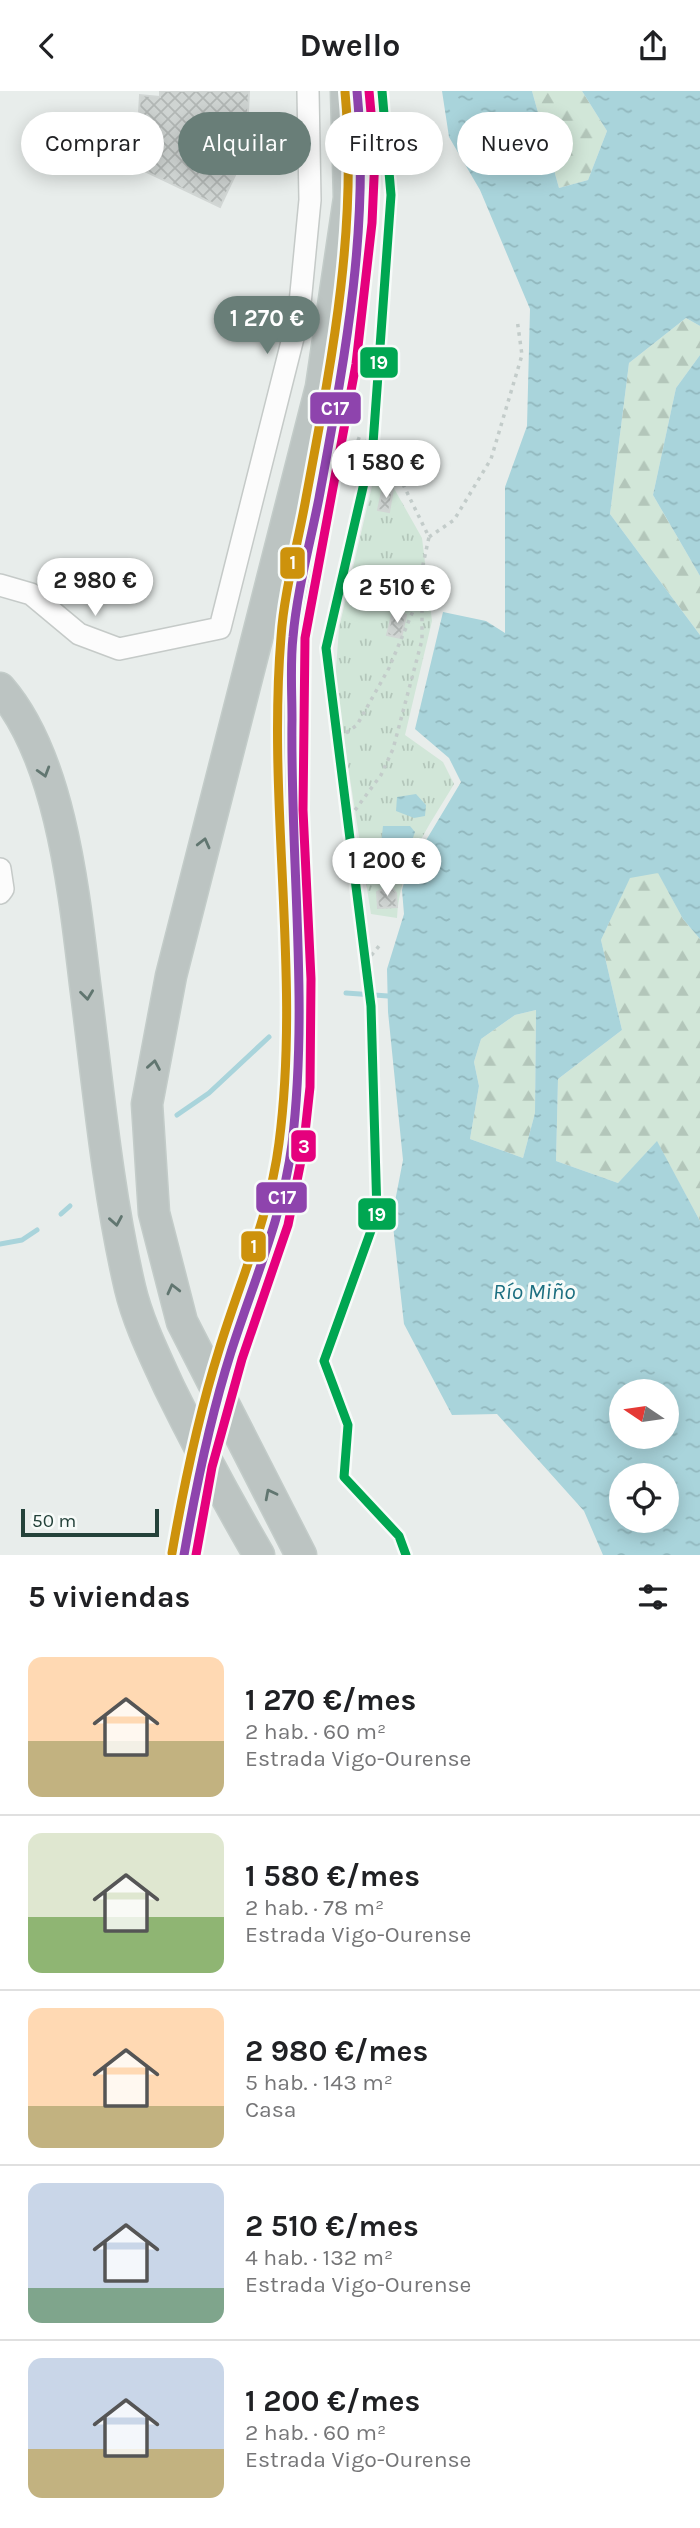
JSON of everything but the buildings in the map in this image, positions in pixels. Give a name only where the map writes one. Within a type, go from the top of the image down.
[{"type":"highway","points":[[301,1555],[182,1322],[154,1213],[147,1104],[171,976],[321,387],[349,198],[346,91]]},
{"type":"highway","points":[[184,1555],[200,1464],[230,1355],[276,1221],[291,1150],[298,1087],[299,979],[291,810],[293,637],[344,363],[355,273],[363,155],[357,91]]},
{"type":"highway","points":[[9,698],[39,756],[61,826],[78,924],[116,1218],[131,1292],[156,1359],[209,1470],[259,1555]]},
{"type":"highway","points":[[197,1555],[230,1355]]},
{"type":"street","points":[[0,585],[31,594],[79,634],[119,649],[220,628],[299,314],[310,200],[308,91]]},
{"type":"street","points":[[0,869],[3,888],[0,893]]},
{"type":"path","points":[[382,91],[391,195],[373,444],[326,648],[371,1006],[377,1214],[324,1361],[348,1425],[344,1477],[399,1536],[406,1555]]},
{"type":"path","points":[[429,537],[454,520],[491,459],[522,355],[517,319]]},
{"type":"path","points":[[338,739],[357,725],[389,668],[414,611],[429,537],[392,462],[373,444],[348,435]]},
{"type":"path","points":[[348,818],[381,775],[393,749],[422,641],[422,572]]},
{"type":"path","points":[[366,962],[379,946]]},
{"type":"green space","points":[[532,91],[582,91],[607,131],[588,180],[559,188],[555,175],[573,175],[573,112],[538,112]]},
{"type":"green space","points":[[686,318],[700,326],[700,355],[676,388],[653,495],[700,576],[700,635],[610,514],[629,363]]},
{"type":"green space","points":[[378,460],[422,538],[432,621],[405,735],[443,762],[454,784],[409,864],[399,899],[397,918],[371,914],[335,682],[339,628]]},
{"type":"green space","points":[[658,872],[683,919],[700,939],[700,1221],[657,1142],[618,1183],[556,1161],[558,1079],[622,1030],[601,940],[630,877]]},
{"type":"green space","points":[[536,1010],[535,1113],[523,1158],[470,1139],[479,1086],[474,1062],[481,1039],[515,1015]]},
{"type":"water","name":"Río Miño","points":[[442,91],[532,91],[538,112],[457,112],[457,151],[449,137]]},
{"type":"water","name":"Río Miño","points":[[582,91],[700,91],[700,326],[686,318],[629,363],[610,514],[700,635],[700,939],[683,919],[658,873],[630,878],[601,940],[622,1030],[558,1079],[556,1161],[618,1183],[657,1141],[700,1221],[700,1555],[603,1555],[584,1511],[497,1414],[452,1415],[404,1324],[392,1217],[403,1160],[388,1012],[387,969],[404,914],[402,890],[407,872],[461,782],[449,758],[415,729],[443,612],[486,621],[505,633],[505,487],[527,426],[530,309],[471,175],[555,175],[559,188],[588,180],[607,131]],"holes":[[[536,1010],[535,1113],[523,1158],[470,1139],[479,1086],[474,1062],[481,1039],[515,1015]]]},
{"type":"water","points":[[700,355],[700,576],[653,495],[676,388]]},
{"type":"water","points":[[416,794],[426,805],[425,816],[414,818],[396,811],[397,797]]},
{"type":"water","points":[[383,826],[410,826],[415,832],[407,855],[399,863],[388,863],[380,853]]},
{"type":"waterway","points":[[346,993],[388,996]]},
{"type":"waterway","points":[[177,1115],[209,1093],[269,1037]]},
{"type":"waterway","points":[[61,1214],[70,1206]]},
{"type":"waterway","points":[[0,1244],[22,1240],[37,1230]]},
{"type":"transit line","name":"C17","points":[[184,1555],[216,1402],[275,1223],[292,1144],[299,1038],[292,772],[292,647],[301,585],[337,397],[352,296],[360,194],[357,91]]},
{"type":"transit line","name":"3","points":[[196,1555],[212,1467],[242,1359],[288,1225],[303,1151],[310,1087],[311,979],[303,810],[305,638],[356,364],[372,223],[375,156],[369,91]]},
{"type":"transit line","name":"19","points":[[382,91],[391,195],[373,444],[326,648],[371,1006],[377,1214],[324,1361],[348,1425],[344,1477],[399,1536],[406,1555]]},
{"type":"transit line","name":"1","points":[[172,1553],[204,1400],[262,1222],[279,1143],[287,1017],[278,764],[281,637],[340,296],[348,194],[345,92]]}]
